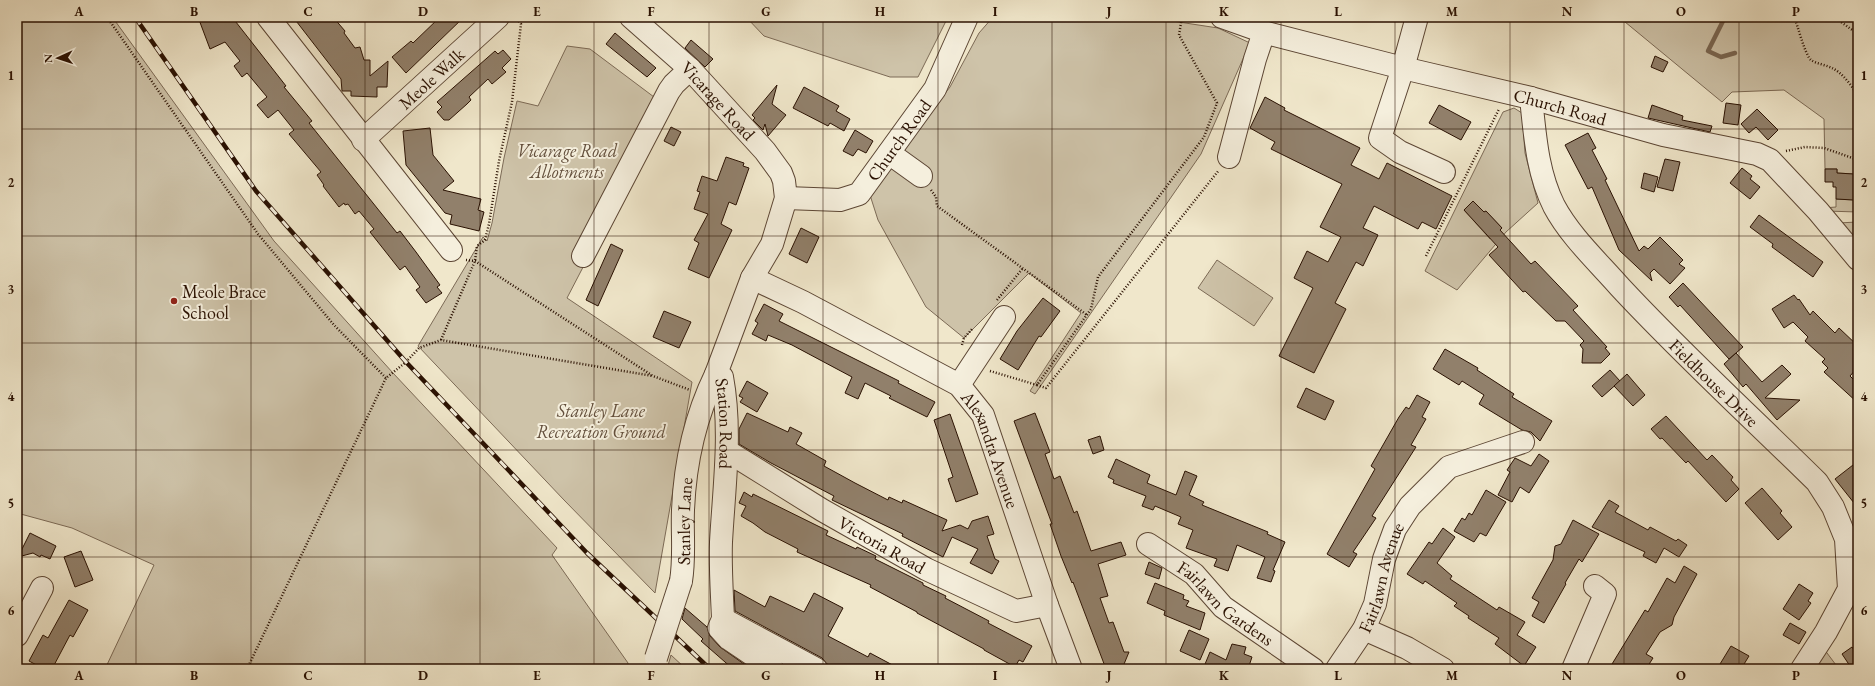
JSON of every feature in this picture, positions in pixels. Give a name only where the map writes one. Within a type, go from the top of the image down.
[{"type":"street","points":[[268,17],[363,140],[451,250]]},
{"type":"street","name":"Meole Walk","points":[[363,140],[498,17]]},
{"type":"street","name":"Vicarage Road","points":[[631,17],[690,69],[764,151],[781,173],[784,181],[786,198]]},
{"type":"street","name":"Church Road","points":[[786,198],[840,200],[859,194],[890,154],[935,89],[967,17]]},
{"type":"street","name":"Church Road","points":[[1222,17],[1264,32],[1403,68],[1531,98],[1663,135],[1757,154],[1770,160],[1818,211],[1858,259]]},
{"type":"street","points":[[1417,17],[1403,68],[1380,138],[1400,152],[1444,172]]},
{"type":"street","points":[[1229,157],[1255,59],[1264,32]]},
{"type":"street","points":[[583,256],[674,84],[690,69]]},
{"type":"street","name":"Fieldhouse Drive","points":[[1531,98],[1537,155],[1543,179],[1554,207],[1571,232],[1661,332],[1817,482],[1833,507],[1846,539],[1849,589],[1826,632],[1802,669]]},
{"type":"street","points":[[890,154],[920,176]]},
{"type":"street","name":"Station Road","points":[[772,668],[729,639],[719,628],[723,619],[721,544],[727,451],[726,397],[722,377],[716,374],[752,278],[772,244],[786,198]]},
{"type":"street","name":"Alexandra Avenue","points":[[752,278],[802,302],[959,385],[983,415],[1047,606],[1071,669]]},
{"type":"street","points":[[959,385],[1004,317]]},
{"type":"street","name":"Stanley Lane","points":[[656,664],[681,581],[683,565],[683,510],[690,448],[704,399],[716,374]]},
{"type":"street","name":"Fairlawn Avenue","points":[[1337,669],[1364,629],[1375,604],[1384,559],[1395,529],[1410,506],[1432,493],[1449,467],[1523,442]]},
{"type":"street","name":"Victoria Road","points":[[727,451],[822,510],[926,569],[1016,611],[1047,606]]},
{"type":"street","name":"Fairlawn Gardens","points":[[1157,544],[1194,574],[1223,606],[1313,669]]},
{"type":"street","points":[[17,635],[24,603],[42,588]]},
{"type":"street","points":[[1573,669],[1606,593]]},
{"type":"street","points":[[723,619],[816,669]]},
{"type":"street","points":[[1364,629],[1407,648],[1443,669]]},
{"type":"path","points":[[107,17],[258,234],[334,325],[386,378]]},
{"type":"path","points":[[441,340],[475,261],[477,246],[485,240],[489,224],[499,161],[512,102],[521,24],[515,17]]},
{"type":"path","points":[[1037,385],[1091,309],[1098,277],[1204,137],[1217,103],[1179,35],[1182,17]]},
{"type":"path","points":[[1794,17],[1801,33],[1805,52],[1810,60],[1834,69],[1850,83],[1858,96]]},
{"type":"path","points":[[1834,17],[1858,34]]},
{"type":"path","points":[[1426,256],[1499,111],[1506,92]]},
{"type":"path","points":[[1770,160],[1780,153],[1805,147],[1824,148],[1858,160]]},
{"type":"path","points":[[972,365],[1046,388],[1229,157]]},
{"type":"path","points":[[920,176],[936,197],[937,206],[1087,314]]},
{"type":"path","points":[[475,261],[653,376],[691,391],[704,399]]},
{"type":"path","points":[[247,669],[386,378],[406,362],[419,348],[441,340],[653,376]]},
{"type":"green space","name":"Meole Brace School","points":[[17,17],[113,18],[274,241],[393,373],[557,548],[552,555],[628,663],[628,669],[105,669],[154,565],[72,528],[17,513]]},
{"type":"green space","points":[[746,17],[948,17],[918,77],[890,77],[764,36]]},
{"type":"green space","points":[[993,17],[1146,17],[1218,28],[1250,43],[1201,154],[1035,394],[1030,391],[1081,313],[1029,273],[964,338],[926,307],[878,220],[869,192],[950,87],[979,33]]},
{"type":"green space","points":[[1619,17],[1858,17],[1858,212],[1825,211],[1823,208],[1836,207],[1836,199],[1854,200],[1854,174],[1837,173],[1837,169],[1825,169],[1824,119],[1784,90],[1732,92],[1722,102]]},
{"type":"green space","name":"Stanley Lane Recreation Ground","points":[[567,46],[590,49],[658,100],[673,94],[567,298],[692,382],[655,593],[564,500],[418,346],[483,237],[487,241],[517,101],[538,106]]},
{"type":"green space","points":[[1514,108],[1522,113],[1525,153],[1538,203],[1506,232],[1457,290],[1425,271],[1503,112]],"holes":[[[1473,201],[1484,212],[1486,211],[1502,228],[1490,239],[1464,210]]]},
{"type":"green space","points":[[1857,222],[1856,242],[1838,223]]},
{"type":"green space","points":[[1217,260],[1273,298],[1254,326],[1198,288]]},
{"type":"green space","points":[[1824,649],[1839,669],[1808,669]]},
{"type":"green space","points":[[671,655],[686,669],[667,669]]},
{"type":"building","points":[[198,17],[232,17],[286,86],[284,87],[312,121],[309,123],[397,233],[400,231],[416,252],[440,285],[437,287],[442,293],[426,303],[416,290],[420,287],[405,266],[400,270],[370,232],[374,229],[359,211],[355,214],[348,204],[345,205],[344,203],[339,207],[323,186],[324,185],[317,175],[321,172],[289,134],[294,130],[278,110],[268,118],[257,105],[267,97],[247,73],[242,77],[234,66],[240,61],[225,42],[210,49]]},
{"type":"building","points":[[293,17],[333,17],[345,31],[344,33],[355,48],[360,47],[364,60],[370,60],[370,76],[388,61],[387,87],[377,87],[377,97],[351,96],[351,91],[342,91],[341,79]]},
{"type":"building","points":[[440,17],[464,17],[406,73],[392,57],[411,41],[413,43]]},
{"type":"building","points":[[615,33],[656,68],[647,77],[606,44]]},
{"type":"building","points":[[691,40],[713,59],[705,67],[685,48]]},
{"type":"building","points":[[503,50],[511,59],[502,68],[506,72],[492,84],[488,79],[469,97],[471,100],[467,104],[449,120],[444,120],[437,112],[442,107],[437,102],[495,51],[498,54]]},
{"type":"building","points":[[1655,56],[1668,62],[1663,72],[1651,67]]},
{"type":"building","points":[[777,85],[772,104],[786,115],[768,136],[765,124],[763,130],[753,120],[755,118],[752,115]]},
{"type":"building","points":[[804,87],[839,106],[836,111],[850,119],[844,131],[830,123],[828,126],[793,108]]},
{"type":"building","points":[[1265,97],[1285,108],[1284,110],[1360,148],[1351,165],[1379,179],[1387,163],[1452,196],[1436,229],[1422,222],[1418,229],[1374,206],[1363,228],[1378,235],[1363,266],[1356,262],[1335,303],[1346,309],[1314,373],[1279,356],[1313,288],[1294,278],[1307,251],[1328,262],[1341,237],[1320,227],[1342,184],[1271,149],[1275,142],[1250,128]]},
{"type":"building","points":[[1726,103],[1741,105],[1738,125],[1723,123]]},
{"type":"building","points":[[1439,105],[1471,122],[1461,140],[1429,123]]},
{"type":"building","points":[[1652,105],[1683,116],[1682,120],[1712,126],[1710,132],[1648,118]]},
{"type":"building","points":[[1757,109],[1778,130],[1768,140],[1756,127],[1749,133],[1741,124]]},
{"type":"building","points":[[671,127],[681,132],[674,146],[664,141]]},
{"type":"building","points":[[430,128],[433,155],[454,181],[443,190],[481,199],[478,210],[484,212],[479,231],[450,224],[452,215],[445,213],[406,165],[403,131]]},
{"type":"building","points":[[855,130],[873,141],[866,153],[858,149],[853,156],[843,151]]},
{"type":"building","points":[[1588,133],[1596,148],[1592,150],[1607,179],[1605,180],[1639,251],[1644,246],[1648,249],[1660,237],[1683,260],[1679,264],[1685,268],[1670,284],[1654,269],[1650,273],[1652,281],[1619,250],[1592,187],[1588,189],[1565,145]]},
{"type":"building","points":[[726,157],[744,163],[743,166],[749,168],[736,205],[729,202],[721,224],[732,230],[709,278],[688,269],[699,243],[694,240],[708,214],[694,209],[700,192],[697,191],[702,176],[717,181]]},
{"type":"building","points":[[1665,159],[1680,162],[1673,191],[1657,187]]},
{"type":"building","points":[[1742,168],[1752,176],[1750,179],[1760,187],[1750,199],[1730,183]]},
{"type":"building","points":[[1825,169],[1837,169],[1837,173],[1854,174],[1854,200],[1836,199],[1836,187],[1833,187],[1833,182],[1825,182]]},
{"type":"building","points":[[1644,173],[1658,177],[1654,192],[1641,188]]},
{"type":"building","points":[[1473,201],[1484,212],[1486,211],[1502,228],[1500,230],[1531,264],[1535,261],[1578,306],[1573,310],[1607,347],[1605,348],[1610,354],[1601,363],[1582,363],[1583,349],[1580,345],[1584,341],[1565,321],[1556,321],[1525,291],[1523,292],[1489,255],[1498,247],[1464,210]]},
{"type":"building","points":[[1759,215],[1823,262],[1813,277],[1772,247],[1773,244],[1750,227]]},
{"type":"building","points":[[801,228],[819,237],[807,263],[789,254]]},
{"type":"building","points":[[611,244],[623,250],[598,306],[586,300]]},
{"type":"building","points":[[1683,283],[1743,347],[1729,359],[1680,305],[1678,307],[1669,297]]},
{"type":"building","points":[[1794,295],[1798,300],[1799,299],[1810,315],[1813,311],[1835,333],[1839,328],[1858,346],[1858,367],[1850,376],[1858,384],[1858,403],[1824,372],[1828,368],[1822,362],[1825,359],[1805,341],[1808,337],[1793,322],[1784,328],[1772,309]]},
{"type":"building","points":[[1043,298],[1060,311],[1041,337],[1039,336],[1018,370],[1000,359],[1017,331]]},
{"type":"building","points":[[764,304],[783,314],[779,321],[899,381],[898,383],[935,402],[927,417],[889,398],[891,396],[865,383],[858,399],[845,393],[852,377],[792,345],[768,335],[766,341],[752,334],[758,323],[755,321]]},
{"type":"building","points":[[664,311],[691,322],[679,348],[653,337]]},
{"type":"building","points":[[1445,349],[1478,368],[1477,370],[1514,394],[1512,397],[1552,421],[1540,441],[1531,432],[1522,430],[1479,404],[1484,395],[1462,381],[1459,385],[1433,369]]},
{"type":"building","points":[[1736,353],[1762,382],[1782,365],[1791,374],[1765,398],[1800,400],[1777,420],[1746,384],[1743,387],[1724,364]]},
{"type":"building","points":[[1610,370],[1620,381],[1602,397],[1592,386]]},
{"type":"building","points":[[1627,374],[1645,395],[1633,406],[1614,386]]},
{"type":"building","points":[[747,381],[768,393],[757,412],[740,402],[743,398],[739,396]]},
{"type":"building","points":[[1306,388],[1334,401],[1325,420],[1297,407]]},
{"type":"building","points":[[1417,395],[1430,402],[1422,417],[1426,419],[1411,445],[1416,447],[1372,516],[1376,518],[1353,552],[1357,554],[1349,567],[1327,554],[1375,469],[1371,466],[1399,417],[1406,407],[1409,409]]},
{"type":"building","points":[[747,413],[788,432],[790,427],[802,433],[796,444],[826,461],[824,466],[855,483],[888,500],[889,497],[902,503],[903,500],[947,520],[942,531],[960,525],[968,529],[972,521],[988,516],[994,534],[987,536],[995,559],[999,561],[992,574],[970,563],[978,549],[952,537],[943,557],[902,536],[903,534],[832,500],[834,496],[771,463],[739,444],[739,429]]},
{"type":"building","points":[[1035,413],[1050,452],[1045,454],[1054,479],[1060,476],[1074,513],[1077,511],[1091,551],[1121,542],[1126,555],[1098,564],[1108,596],[1100,598],[1109,623],[1113,622],[1124,652],[1129,652],[1122,669],[1106,669],[1073,582],[1072,583],[1061,556],[1050,524],[1052,524],[1014,421]]},
{"type":"building","points":[[950,414],[978,494],[956,502],[948,479],[953,477],[934,420]]},
{"type":"building","points":[[1666,416],[1707,460],[1712,455],[1733,477],[1731,480],[1739,489],[1726,502],[1688,461],[1686,463],[1662,438],[1660,439],[1651,429]]},
{"type":"building","points":[[1100,436],[1104,450],[1093,454],[1088,440]]},
{"type":"building","points":[[1539,454],[1549,461],[1529,493],[1520,487],[1512,502],[1498,495],[1510,472],[1507,470],[1515,458],[1531,466]]},
{"type":"building","points":[[1116,459],[1150,475],[1147,483],[1176,495],[1185,471],[1197,476],[1189,495],[1204,502],[1202,505],[1268,532],[1267,534],[1285,542],[1273,570],[1275,571],[1271,582],[1257,578],[1265,557],[1237,545],[1228,571],[1214,566],[1217,559],[1186,548],[1193,530],[1178,524],[1181,517],[1155,506],[1153,510],[1142,506],[1146,496],[1113,483],[1114,480],[1108,477]]},
{"type":"building","points":[[1853,465],[1858,472],[1858,508],[1835,479]]},
{"type":"building","points":[[1762,488],[1782,511],[1780,513],[1792,527],[1778,540],[1745,503]]},
{"type":"building","points":[[1486,490],[1506,502],[1486,536],[1480,533],[1474,542],[1454,531],[1462,518],[1465,520],[1469,513],[1472,515]]},
{"type":"building","points":[[744,492],[752,497],[753,494],[828,531],[826,535],[856,549],[857,547],[876,556],[875,559],[923,583],[923,585],[946,596],[945,598],[989,621],[988,623],[1032,646],[1023,662],[1019,660],[1015,667],[870,587],[871,585],[797,552],[798,549],[765,532],[741,516],[746,506],[739,503]]},
{"type":"building","points":[[1609,500],[1619,506],[1615,512],[1648,530],[1650,527],[1676,541],[1678,539],[1687,545],[1679,557],[1664,548],[1656,563],[1643,556],[1645,552],[1592,527]]},
{"type":"building","points":[[1573,520],[1599,534],[1582,562],[1579,559],[1544,623],[1532,616],[1539,602],[1532,598],[1553,560],[1555,546],[1561,544]]},
{"type":"building","points":[[1443,528],[1455,537],[1437,563],[1452,576],[1450,579],[1497,610],[1499,607],[1525,622],[1517,635],[1536,647],[1524,666],[1495,644],[1499,638],[1468,618],[1469,616],[1454,606],[1457,603],[1425,581],[1423,584],[1407,574],[1429,542],[1432,544]]},
{"type":"building","points":[[30,533],[56,546],[50,559],[41,555],[40,557],[33,553],[18,557]]},
{"type":"building","points":[[81,551],[93,580],[75,587],[64,557]]},
{"type":"building","points":[[1149,562],[1162,568],[1159,579],[1145,574]]},
{"type":"building","points":[[1684,566],[1697,574],[1674,617],[1672,625],[1660,632],[1646,654],[1653,658],[1646,669],[1609,669],[1645,610],[1648,612],[1667,578],[1675,583]]},
{"type":"building","points":[[1155,583],[1184,595],[1183,599],[1189,601],[1186,606],[1205,613],[1200,630],[1164,615],[1165,611],[1147,603]]},
{"type":"building","points":[[1799,584],[1813,593],[1808,601],[1811,603],[1799,620],[1783,609]]},
{"type":"building","points":[[734,590],[765,607],[770,596],[804,612],[814,593],[843,608],[828,636],[868,657],[870,653],[900,669],[837,669],[827,664],[822,658],[735,611]]},
{"type":"building","points":[[69,600],[88,610],[73,637],[70,635],[52,669],[44,669],[29,661],[43,635],[48,638]]},
{"type":"building","points":[[685,608],[707,627],[710,636],[720,647],[751,669],[733,669],[701,641],[703,639],[682,619]]},
{"type":"building","points":[[1790,623],[1806,632],[1799,644],[1783,635]]},
{"type":"building","points":[[1189,630],[1209,639],[1200,660],[1180,651]]},
{"type":"building","points":[[1232,644],[1246,647],[1244,654],[1252,657],[1248,669],[1203,669],[1210,652],[1226,660]]},
{"type":"building","points":[[1731,646],[1749,656],[1741,669],[1717,669]]},
{"type":"building","points":[[1852,647],[1858,656],[1858,660],[1850,666],[1842,654]]},
{"type":"waterway","points":[[1725,17],[1708,51],[1721,57],[1735,53]]},
{"type":"railway","points":[[135,17],[256,191],[406,362],[587,553],[710,669]]},
{"type":"place","name":"Meole Brace School","points":[[174,301]]},
{"type":"park label","name":"Vicarage Road Allotments","points":[[567,160]]}]
